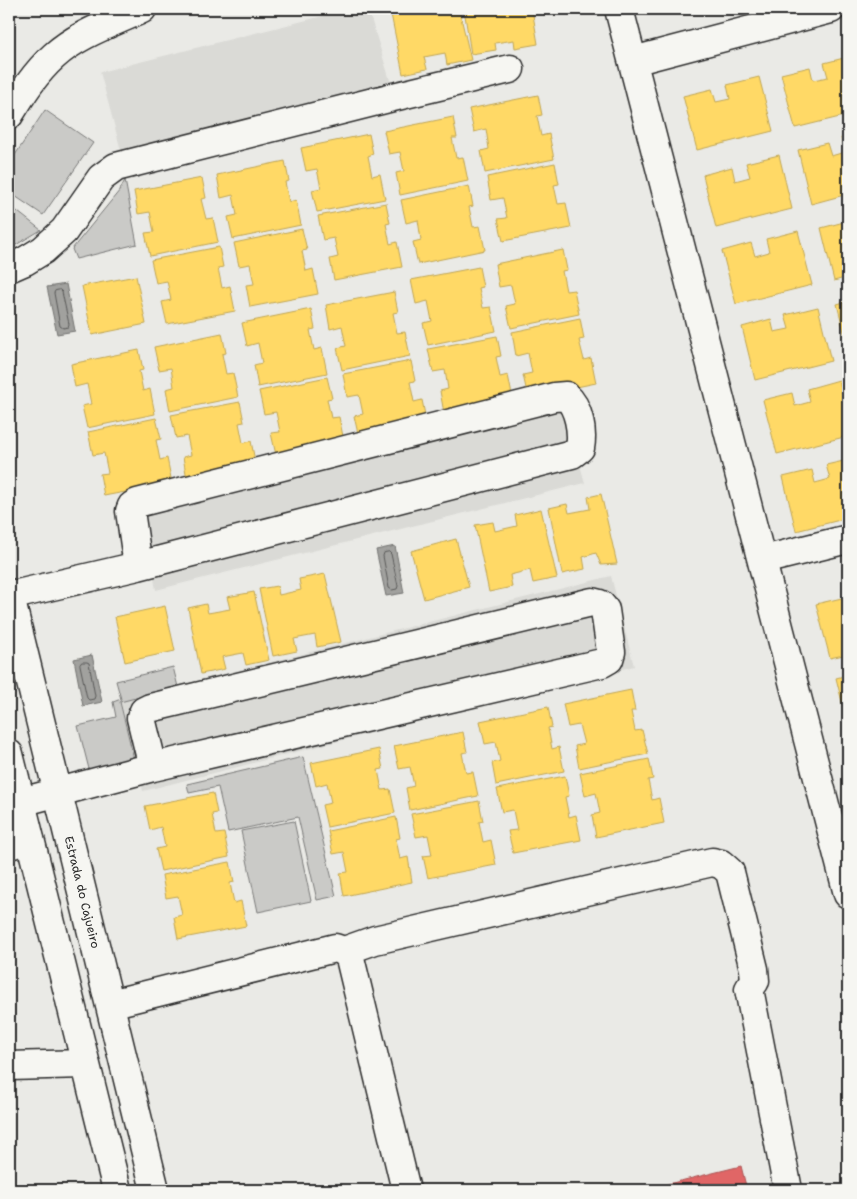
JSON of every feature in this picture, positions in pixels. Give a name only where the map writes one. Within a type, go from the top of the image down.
[{"type":"street","points":[[9,114],[31,82],[54,56],[79,38],[142,9]]},
{"type":"street","points":[[619,9],[848,894]]},
{"type":"street","points":[[633,61],[831,9]]},
{"type":"street","points":[[9,268],[43,250],[64,231],[101,178],[116,167],[379,100],[510,69]]},
{"type":"street","points":[[9,595],[138,566],[572,454],[580,448],[582,437],[574,402],[566,396],[554,397],[137,502],[130,511],[138,566]]},
{"type":"street","points":[[763,560],[848,539]]},
{"type":"street","name":"Estrada do Cajueiro","points":[[9,595],[156,1190]]},
{"type":"street","points":[[21,802],[153,767],[602,663],[608,659],[611,652],[605,610],[600,604],[592,602],[150,708],[144,712],[141,718],[153,767]]},
{"type":"street","points":[[9,754],[21,802],[19,842],[73,1011],[117,1190]]},
{"type":"street","points":[[344,951],[375,940],[693,866],[712,862],[721,864],[730,872],[754,969],[755,981],[749,989],[788,1190]]},
{"type":"street","points":[[73,1011],[110,1004],[335,948],[344,951],[350,958],[406,1190]]},
{"type":"street","points":[[9,1066],[86,1064]]},
{"type":"street","points":[[105,1142],[141,1133]]},
{"type":"shaded area","points":[[351,9],[368,9],[397,103],[127,173],[100,72]]},
{"type":"shaded area","points":[[45,110],[93,143],[43,215],[9,192],[9,164]]},
{"type":"shaded area","points":[[125,180],[137,244],[76,259],[72,249],[120,190]]},
{"type":"shaded area","points":[[9,205],[41,230],[9,249]]},
{"type":"shaded area","points":[[561,396],[585,483],[156,590],[141,502]]},
{"type":"shaded area","points":[[611,576],[634,666],[143,791],[120,700]]},
{"type":"shaded area","points":[[173,667],[178,687],[120,702],[135,763],[90,773],[78,726],[116,717],[113,702],[121,699],[116,681]]},
{"type":"shaded area","points":[[303,757],[336,896],[317,900],[298,817],[228,832],[218,787],[189,793],[187,784]]},
{"type":"shaded area","points":[[294,821],[311,901],[258,912],[241,831]]},
{"type":"water","points":[[66,284],[75,331],[57,334],[47,287]]},
{"type":"water","points":[[395,546],[404,593],[386,596],[376,550]]},
{"type":"water","points":[[92,655],[102,702],[83,706],[74,659]]},
{"type":"building: Moradias","points":[[390,9],[408,9],[409,13],[431,9],[459,9],[471,60],[447,65],[445,53],[424,57],[427,69],[403,74]]},
{"type":"building: Moradias","points":[[464,9],[532,9],[538,44],[515,48],[514,40],[495,43],[496,50],[471,54]]},
{"type":"building: Moradias","points":[[848,57],[848,115],[795,128],[781,74],[810,67],[813,80],[828,77],[824,63]]},
{"type":"building: Moradias","points":[[759,77],[773,131],[697,150],[683,96],[712,89],[716,102],[730,99],[727,85]]},
{"type":"building: Moradias","points":[[538,95],[542,115],[537,116],[541,136],[549,134],[554,159],[485,173],[481,151],[489,149],[486,129],[474,132],[469,109]]},
{"type":"building: Moradias","points":[[453,117],[457,138],[452,138],[456,158],[463,157],[468,181],[400,195],[396,173],[404,171],[400,152],[389,154],[384,131]]},
{"type":"building: Moradias","points":[[369,134],[373,154],[368,156],[372,176],[380,174],[385,199],[317,212],[312,190],[321,188],[317,169],[306,171],[301,148]]},
{"type":"building: Moradias","points":[[848,137],[848,194],[811,204],[798,150],[827,143],[831,156],[845,152],[841,138]]},
{"type":"building: Moradias","points":[[779,155],[792,209],[716,228],[703,175],[732,167],[735,181],[750,177],[746,163]]},
{"type":"building: Moradias","points":[[285,161],[289,181],[285,182],[289,202],[296,200],[301,225],[233,239],[228,217],[237,215],[233,195],[221,198],[217,175]]},
{"type":"building: Moradias","points":[[555,163],[559,184],[554,185],[558,204],[566,203],[571,228],[503,241],[498,219],[507,218],[503,198],[491,200],[487,177]]},
{"type":"building: Moradias","points":[[202,178],[206,198],[201,199],[206,219],[213,218],[218,242],[150,256],[145,233],[154,232],[150,212],[138,214],[134,191]]},
{"type":"building: Moradias","points":[[469,186],[473,206],[469,207],[473,227],[480,226],[485,250],[418,264],[413,242],[421,240],[418,220],[406,223],[401,200]]},
{"type":"building: Moradias","points":[[386,203],[390,223],[386,224],[390,244],[397,242],[402,267],[334,280],[330,259],[338,257],[334,238],[323,240],[318,216]]},
{"type":"building: Moradias","points":[[848,221],[848,277],[834,281],[821,228]]},
{"type":"building: Moradias","points":[[302,229],[307,250],[302,251],[306,271],[313,269],[318,294],[250,307],[246,285],[254,284],[250,264],[239,266],[234,243]]},
{"type":"building: Moradias","points":[[798,231],[812,285],[736,304],[722,251],[751,243],[755,256],[769,252],[766,239]]},
{"type":"building: Moradias","points":[[219,247],[223,267],[218,268],[222,288],[230,286],[235,311],[167,324],[162,302],[171,300],[167,281],[156,283],[151,260]]},
{"type":"building: Moradias","points":[[563,250],[567,270],[562,271],[566,291],[574,290],[579,314],[511,328],[506,306],[515,304],[511,285],[499,287],[495,264]]},
{"type":"building: Moradias","points":[[479,267],[483,287],[479,288],[483,308],[491,307],[496,331],[428,345],[423,323],[432,321],[428,301],[416,304],[411,280]]},
{"type":"building: Moradias","points":[[136,276],[146,324],[92,335],[82,286]]},
{"type":"building: Moradias","points":[[394,292],[398,312],[393,313],[397,333],[405,332],[410,356],[342,370],[337,348],[346,346],[342,326],[330,329],[326,305]]},
{"type":"building: Moradias","points":[[848,301],[848,348],[837,304]]},
{"type":"building: Moradias","points":[[818,307],[831,361],[755,380],[742,327],[771,319],[774,332],[789,329],[785,315]]},
{"type":"building: Moradias","points":[[311,309],[315,329],[310,330],[314,350],[322,348],[327,373],[258,387],[254,365],[262,363],[258,343],[247,346],[242,323]]},
{"type":"building: Moradias","points":[[580,318],[584,339],[579,340],[584,360],[591,358],[596,383],[528,397],[523,375],[532,373],[528,353],[516,356],[512,332]]},
{"type":"building: Moradias","points":[[222,333],[226,353],[222,354],[226,374],[233,373],[238,397],[170,411],[166,389],[174,387],[171,368],[159,370],[154,347]]},
{"type":"building: Moradias","points":[[497,336],[501,356],[496,357],[500,377],[508,375],[513,400],[444,413],[440,391],[448,389],[445,370],[433,372],[428,349]]},
{"type":"building: Moradias","points":[[139,350],[143,370],[139,371],[143,391],[150,389],[155,414],[87,428],[82,406],[91,404],[87,384],[75,387],[71,364]]},
{"type":"building: Moradias","points":[[411,361],[415,381],[410,382],[414,402],[422,400],[427,425],[359,438],[354,416],[363,414],[359,395],[347,397],[343,374]]},
{"type":"building: Moradias","points":[[327,377],[332,398],[327,399],[331,418],[339,417],[344,441],[276,455],[271,433],[280,432],[276,412],[264,414],[259,391]]},
{"type":"building: Moradias","points":[[839,380],[848,417],[848,436],[777,454],[763,400],[792,393],[795,406],[810,402],[807,389]]},
{"type":"building: Moradias","points":[[240,402],[244,422],[239,423],[243,443],[251,441],[256,466],[187,479],[183,457],[191,455],[187,436],[176,438],[171,415]]},
{"type":"building: Moradias","points":[[156,418],[161,439],[156,440],[160,460],[167,458],[172,483],[104,496],[100,474],[108,473],[104,453],[93,455],[88,432]]},
{"type":"building: Moradias","points":[[848,460],[848,518],[796,531],[783,477],[812,470],[815,483],[830,479],[826,465]]},
{"type":"building: Moradias","points":[[601,494],[617,564],[601,565],[596,553],[583,557],[585,569],[562,574],[549,508],[567,504],[569,513],[590,509],[588,497]]},
{"type":"building: Moradias","points":[[541,509],[557,578],[533,583],[530,570],[510,575],[512,587],[489,592],[475,525],[493,522],[495,531],[517,526],[515,515]]},
{"type":"building: Moradias","points":[[456,539],[469,587],[424,599],[411,551]]},
{"type":"building: Moradias","points":[[325,574],[341,642],[317,647],[315,635],[294,639],[297,651],[273,656],[259,589],[277,586],[279,595],[301,590],[299,579]]},
{"type":"building: Moradias","points":[[254,592],[269,660],[246,665],[243,653],[222,657],[225,669],[201,674],[188,608],[206,604],[208,613],[230,609],[227,597]]},
{"type":"building: Moradias","points":[[846,597],[848,608],[848,654],[830,658],[816,604]]},
{"type":"building: Moradias","points":[[165,606],[175,651],[125,662],[115,617]]},
{"type":"building: Moradias","points":[[848,675],[848,726],[836,678]]},
{"type":"building: Moradias","points":[[631,690],[635,711],[631,711],[635,731],[642,730],[648,754],[579,768],[575,746],[584,744],[579,725],[568,727],[563,704]]},
{"type":"building: Moradias","points":[[548,707],[552,727],[548,728],[552,749],[559,747],[564,771],[496,785],[492,763],[500,761],[496,742],[485,744],[480,721]]},
{"type":"building: Moradias","points":[[463,732],[467,752],[462,753],[466,773],[473,772],[478,796],[410,810],[406,788],[414,786],[410,767],[399,769],[394,746]]},
{"type":"building: Moradias","points":[[379,749],[383,769],[378,770],[382,790],[390,789],[395,813],[327,827],[322,805],[331,803],[327,783],[316,786],[311,763]]},
{"type":"building: Moradias","points":[[649,759],[653,779],[648,780],[652,800],[659,798],[664,823],[596,837],[592,815],[600,813],[596,793],[585,796],[580,773]]},
{"type":"building: Moradias","points":[[565,776],[569,796],[565,797],[569,817],[576,815],[581,840],[513,853],[508,831],[517,830],[513,810],[502,812],[497,789]]},
{"type":"building: Moradias","points":[[213,793],[217,813],[212,814],[216,834],[224,833],[229,857],[161,871],[156,849],[165,847],[161,827],[150,830],[145,806]]},
{"type":"building: Moradias","points":[[479,801],[483,821],[479,822],[483,842],[491,840],[496,865],[428,878],[423,856],[432,855],[428,835],[416,837],[411,814]]},
{"type":"building: Moradias","points":[[396,817],[400,838],[396,839],[400,859],[408,857],[412,882],[344,896],[340,873],[348,872],[344,852],[333,854],[328,831]]},
{"type":"building: Moradias","points":[[230,862],[234,882],[230,883],[234,903],[241,901],[246,926],[178,939],[174,917],[182,915],[178,896],[166,898],[162,875]]},
{"type":"building: Comércio","points":[[741,1166],[747,1190],[644,1190]]}]
